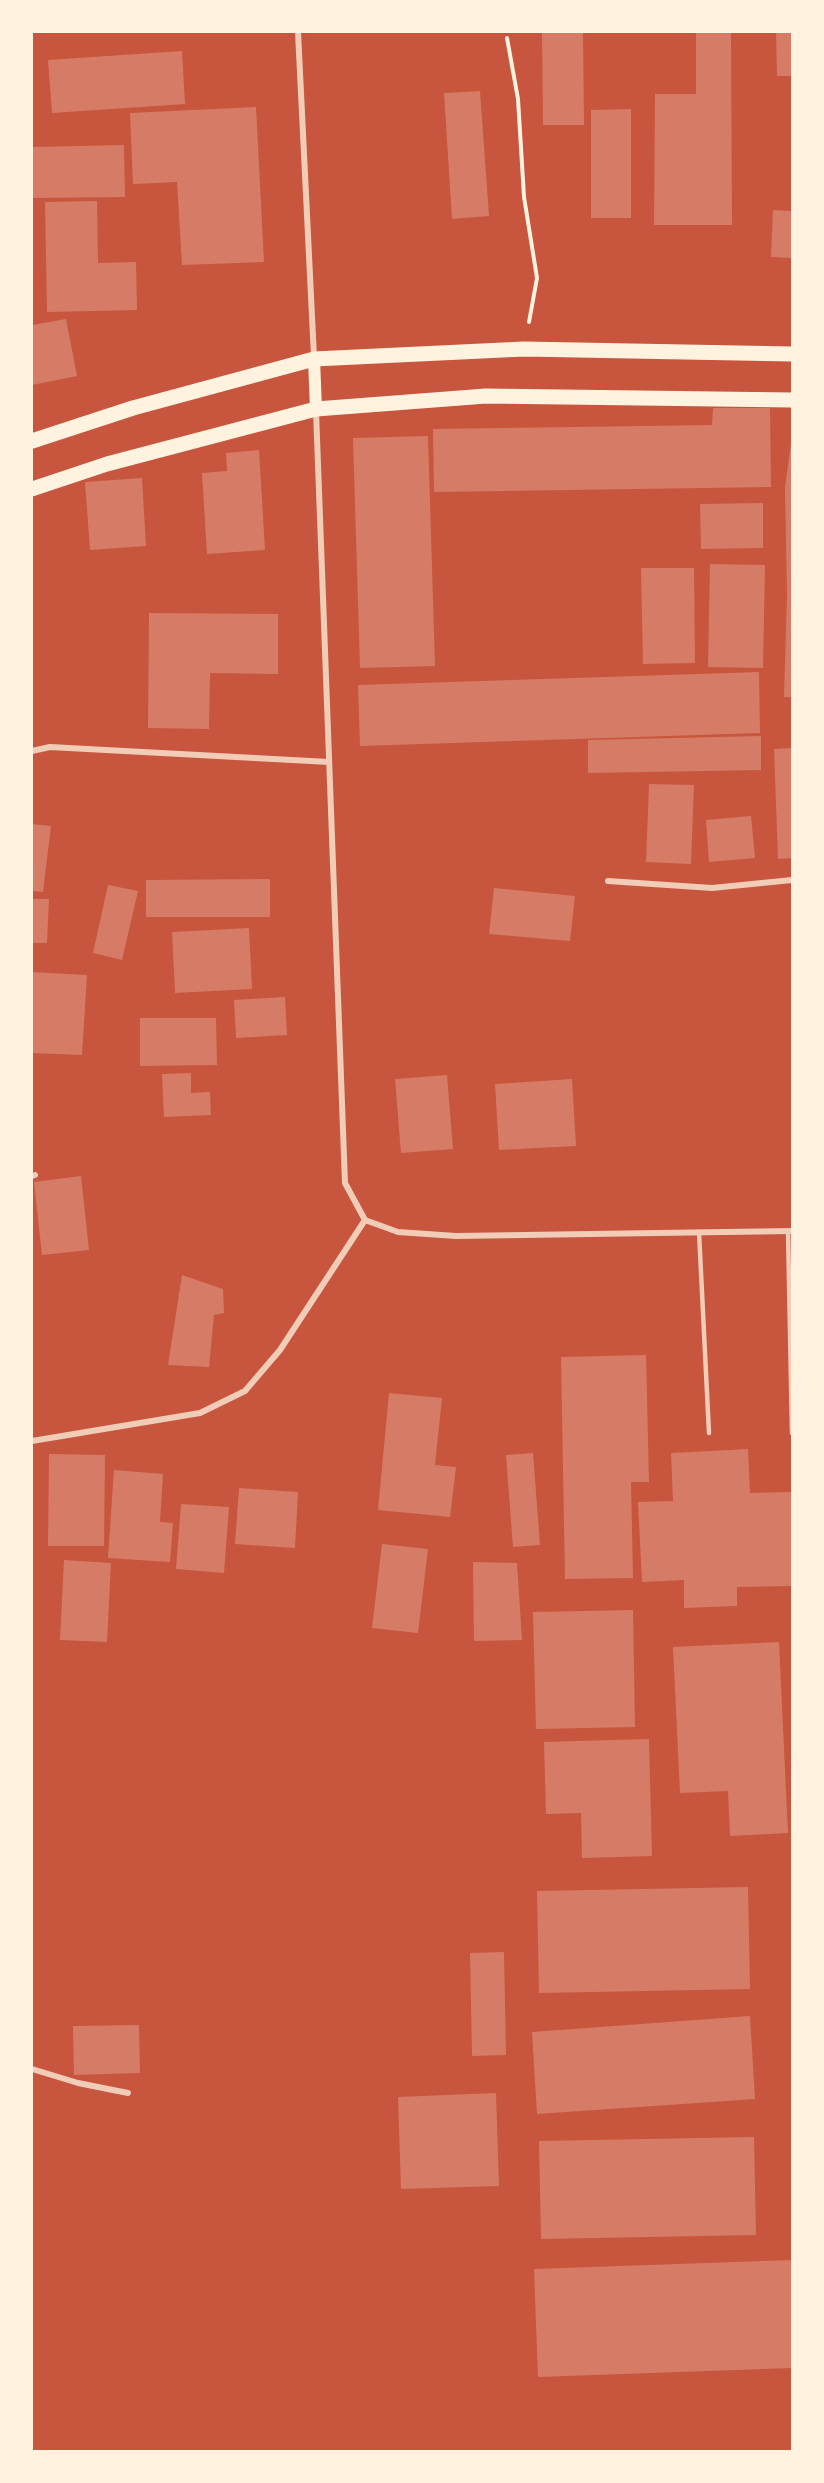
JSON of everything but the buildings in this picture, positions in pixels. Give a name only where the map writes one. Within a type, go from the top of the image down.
[{"type":"main road","points":[[32,441],[133,408],[314,359],[524,349],[792,354]]},
{"type":"main road","points":[[314,359],[316,409]]},
{"type":"main road","points":[[32,489],[107,464],[316,409],[486,396],[792,400]]},
{"type":"street","points":[[298,32],[314,359]]},
{"type":"street","points":[[316,409],[345,1183],[365,1220],[398,1232],[456,1236],[790,1231]]},
{"type":"street","points":[[32,751],[50,747],[329,762]]},
{"type":"street","points":[[608,881],[712,888],[792,880]]},
{"type":"street","points":[[32,1441],[200,1413],[245,1391],[280,1350],[365,1220]]},
{"type":"street","points":[[32,2069],[78,2083],[128,2092]]},
{"type":"lane","points":[[790,1231],[792,1433]]},
{"type":"lane","points":[[699,1232],[709,1433]]},
{"type":"path","points":[[507,38],[518,99],[524,197],[537,278],[524,349]]}]
